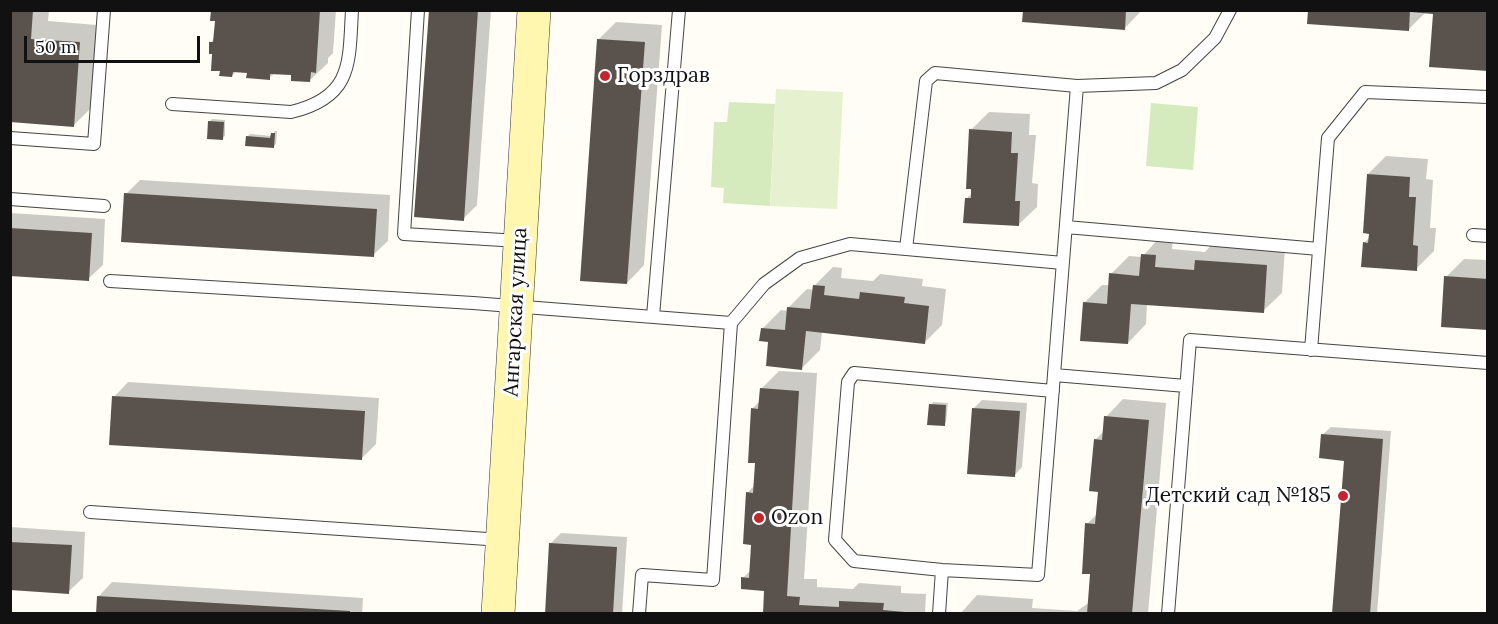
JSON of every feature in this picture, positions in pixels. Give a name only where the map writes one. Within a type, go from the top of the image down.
[{"type":"street","name":"Ангарская улица","points":[[498,614],[534,10]]},
{"type":"lane","points":[[10,138],[94,144],[104,10]]},
{"type":"lane","points":[[172,104],[291,112],[310,107],[327,97],[340,84],[348,65],[352,10]]},
{"type":"lane","points":[[418,10],[404,234],[520,241]]},
{"type":"lane","points":[[653,316],[680,10]]},
{"type":"lane","points":[[906,249],[926,81],[935,72],[1077,86],[1156,83],[1182,70],[1215,38],[1230,10]]},
{"type":"lane","points":[[1053,391],[854,373],[848,382],[835,540],[854,561],[942,570],[1038,575],[1053,391],[1077,86]]},
{"type":"lane","points":[[1311,350],[1328,138],[1365,92],[1488,97]]},
{"type":"lane","points":[[10,200],[104,206]]},
{"type":"lane","points":[[1066,227],[1319,249]]},
{"type":"lane","points":[[1473,235],[1488,236]]},
{"type":"lane","points":[[639,614],[642,575],[713,580],[731,322],[764,284],[800,258],[850,244],[1063,263]]},
{"type":"lane","points":[[110,281],[516,306],[731,322]]},
{"type":"lane","points":[[1168,614],[1190,340],[1488,363]]},
{"type":"lane","points":[[1054,375],[1186,386]]},
{"type":"lane","points":[[90,512],[503,540]]},
{"type":"lane","points":[[939,614],[942,570]]},
{"type":"green space","points":[[776,89],[843,92],[837,209],[770,206]]},
{"type":"green space","points":[[729,102],[775,104],[770,206],[723,203],[724,188],[711,187],[714,122],[727,122]]},
{"type":"green space","points":[[1151,103],[1198,107],[1193,170],[1146,166]]},
{"type":"building","points":[[10,10],[33,10],[31,39],[80,42],[74,127],[10,122]]},
{"type":"building","points":[[211,10],[320,10],[316,73],[311,72],[310,82],[291,81],[291,75],[270,74],[270,80],[246,78],[247,73],[233,72],[232,77],[219,76],[220,71],[211,71],[212,54],[209,54],[209,42],[213,42],[215,21],[210,21]]},
{"type":"building","points":[[429,10],[478,10],[464,221],[414,217]]},
{"type":"building","points":[[1023,10],[1126,10],[1125,30],[1022,22]]},
{"type":"building","points":[[1308,10],[1410,10],[1409,31],[1307,24]]},
{"type":"building","points":[[1411,10],[1488,10],[1488,71],[1429,67],[1433,14],[1411,12]]},
{"type":"building","points":[[597,39],[645,42],[627,284],[580,281]]},
{"type":"building","points":[[208,121],[224,122],[223,140],[207,139]]},
{"type":"building","points":[[969,129],[1012,132],[1011,153],[1018,153],[1015,201],[1020,201],[1019,226],[963,223],[965,198],[971,198],[971,189],[966,189]]},
{"type":"building","points":[[271,133],[275,133],[274,148],[245,146],[246,136],[270,138]]},
{"type":"building","points":[[1367,174],[1410,177],[1409,197],[1416,197],[1413,245],[1418,246],[1417,271],[1361,267],[1363,242],[1368,243],[1369,234],[1363,233]]},
{"type":"building","points":[[124,193],[377,209],[374,257],[121,242]]},
{"type":"building","points":[[10,228],[92,233],[89,281],[10,276]]},
{"type":"building","points":[[1141,254],[1156,255],[1155,267],[1194,270],[1195,260],[1267,265],[1264,313],[1131,304],[1128,344],[1080,341],[1083,302],[1107,304],[1109,273],[1139,276]]},
{"type":"building","points":[[1444,276],[1488,279],[1488,330],[1441,327]]},
{"type":"building","points":[[813,285],[825,286],[824,295],[859,299],[860,292],[905,297],[904,303],[929,306],[925,344],[806,331],[802,370],[766,366],[768,342],[759,341],[761,328],[785,330],[787,307],[810,309]]},
{"type":"building","points":[[760,388],[799,391],[787,596],[800,597],[799,605],[839,607],[839,601],[884,603],[883,610],[905,612],[905,614],[763,614],[764,591],[741,589],[741,577],[749,578],[751,545],[743,544],[746,492],[753,493],[755,463],[748,463],[751,408],[758,409]]},
{"type":"building","points":[[112,396],[365,411],[362,460],[109,445]]},
{"type":"building","points":[[929,404],[946,405],[945,426],[927,425]]},
{"type":"building","points":[[972,408],[1020,411],[1015,477],[967,474]]},
{"type":"building","points":[[1104,416],[1149,420],[1132,614],[1087,614],[1090,574],[1082,574],[1085,523],[1095,524],[1098,492],[1089,491],[1094,439],[1102,440]]},
{"type":"building","points":[[1321,434],[1383,439],[1370,614],[1332,614],[1344,461],[1319,458]]},
{"type":"building","points":[[10,542],[72,545],[69,594],[10,590]]},
{"type":"building","points":[[549,543],[617,547],[613,614],[545,614]]},
{"type":"building","points":[[97,596],[350,611],[350,614],[96,614]]},
{"type":"place","name":"Горздрав","points":[[605,76]]},
{"type":"place","name":"Детский сад №185","points":[[1343,496]]},
{"type":"place","name":"Ozon","points":[[759,518]]}]
